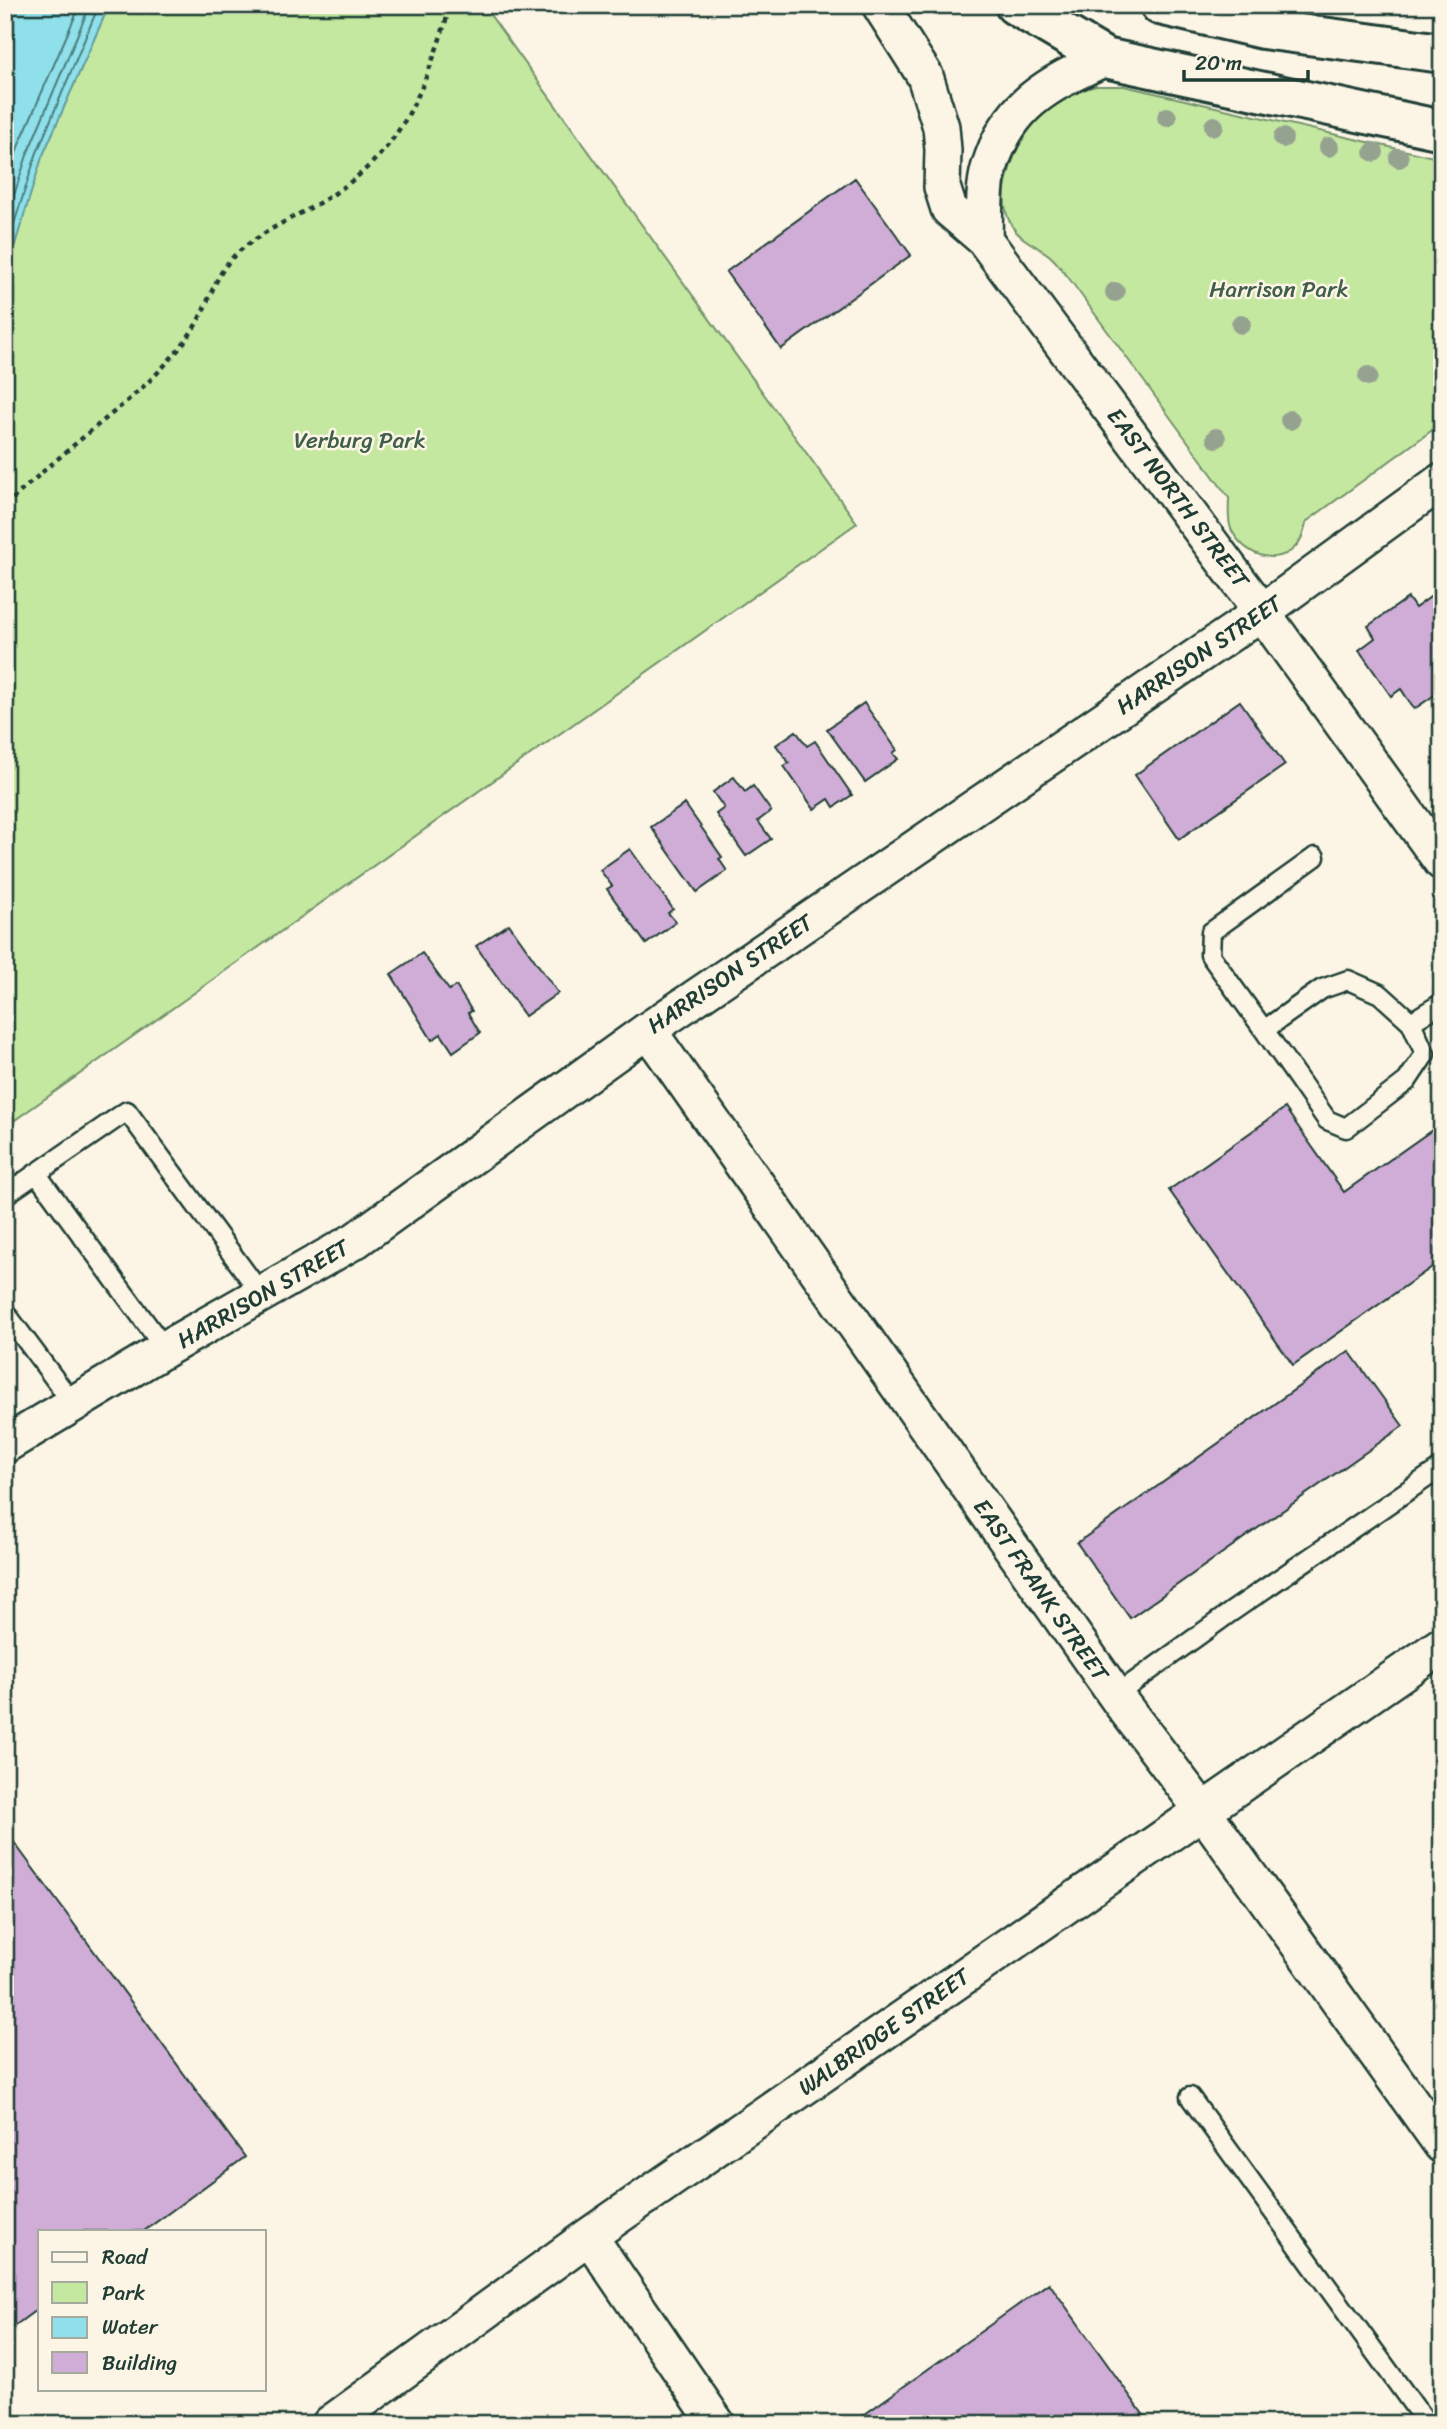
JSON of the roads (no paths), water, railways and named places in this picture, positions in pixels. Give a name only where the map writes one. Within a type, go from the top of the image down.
[{"type":"street","name":"EAST NORTH STREET","points":[[880,5],[925,76],[941,127],[942,187],[949,209],[984,239],[1262,612],[1442,862]]},
{"type":"street","points":[[1015,5],[1105,58],[1442,130]]},
{"type":"street","points":[[1160,5],[1264,29],[1442,53]]},
{"type":"street","points":[[984,239],[988,171],[1002,135],[1023,106],[1054,82],[1105,58]]},
{"type":"street","name":"HARRISON STREET","points":[[5,1445],[356,1240],[648,1030],[1262,612],[1442,481]]},
{"type":"street","name":"EAST FRANK STREET","points":[[648,1030],[1116,1695],[1203,1811],[1442,2145]]},
{"type":"street","name":"WALBRIDGE STREET","points":[[330,2424],[589,2236],[1442,1645]]},
{"type":"street","points":[[589,2236],[717,2424]]},
{"type":"lane","points":[[1264,1030],[1322,989],[1348,980],[1380,994],[1411,1022],[1425,1054],[1408,1081],[1346,1128],[1327,1120],[1210,955],[1212,932],[1315,857]]},
{"type":"lane","points":[[1411,1022],[1442,1003]]},
{"type":"lane","points":[[5,1195],[127,1111],[262,1296]]},
{"type":"lane","points":[[36,1173],[166,1349]]},
{"type":"lane","points":[[5,1312],[74,1405]]},
{"type":"lane","points":[[1116,1695],[1231,1612],[1442,1467]]},
{"type":"lane","points":[[1190,2097],[1427,2424]]},
{"type":"water","points":[[5,5],[106,5],[106,12],[42,157],[5,276]]},
{"type":"park label","name":"Harrison Park","points":[[1279,289]]},
{"type":"park label","name":"Verburg Park","points":[[360,440]]}]
